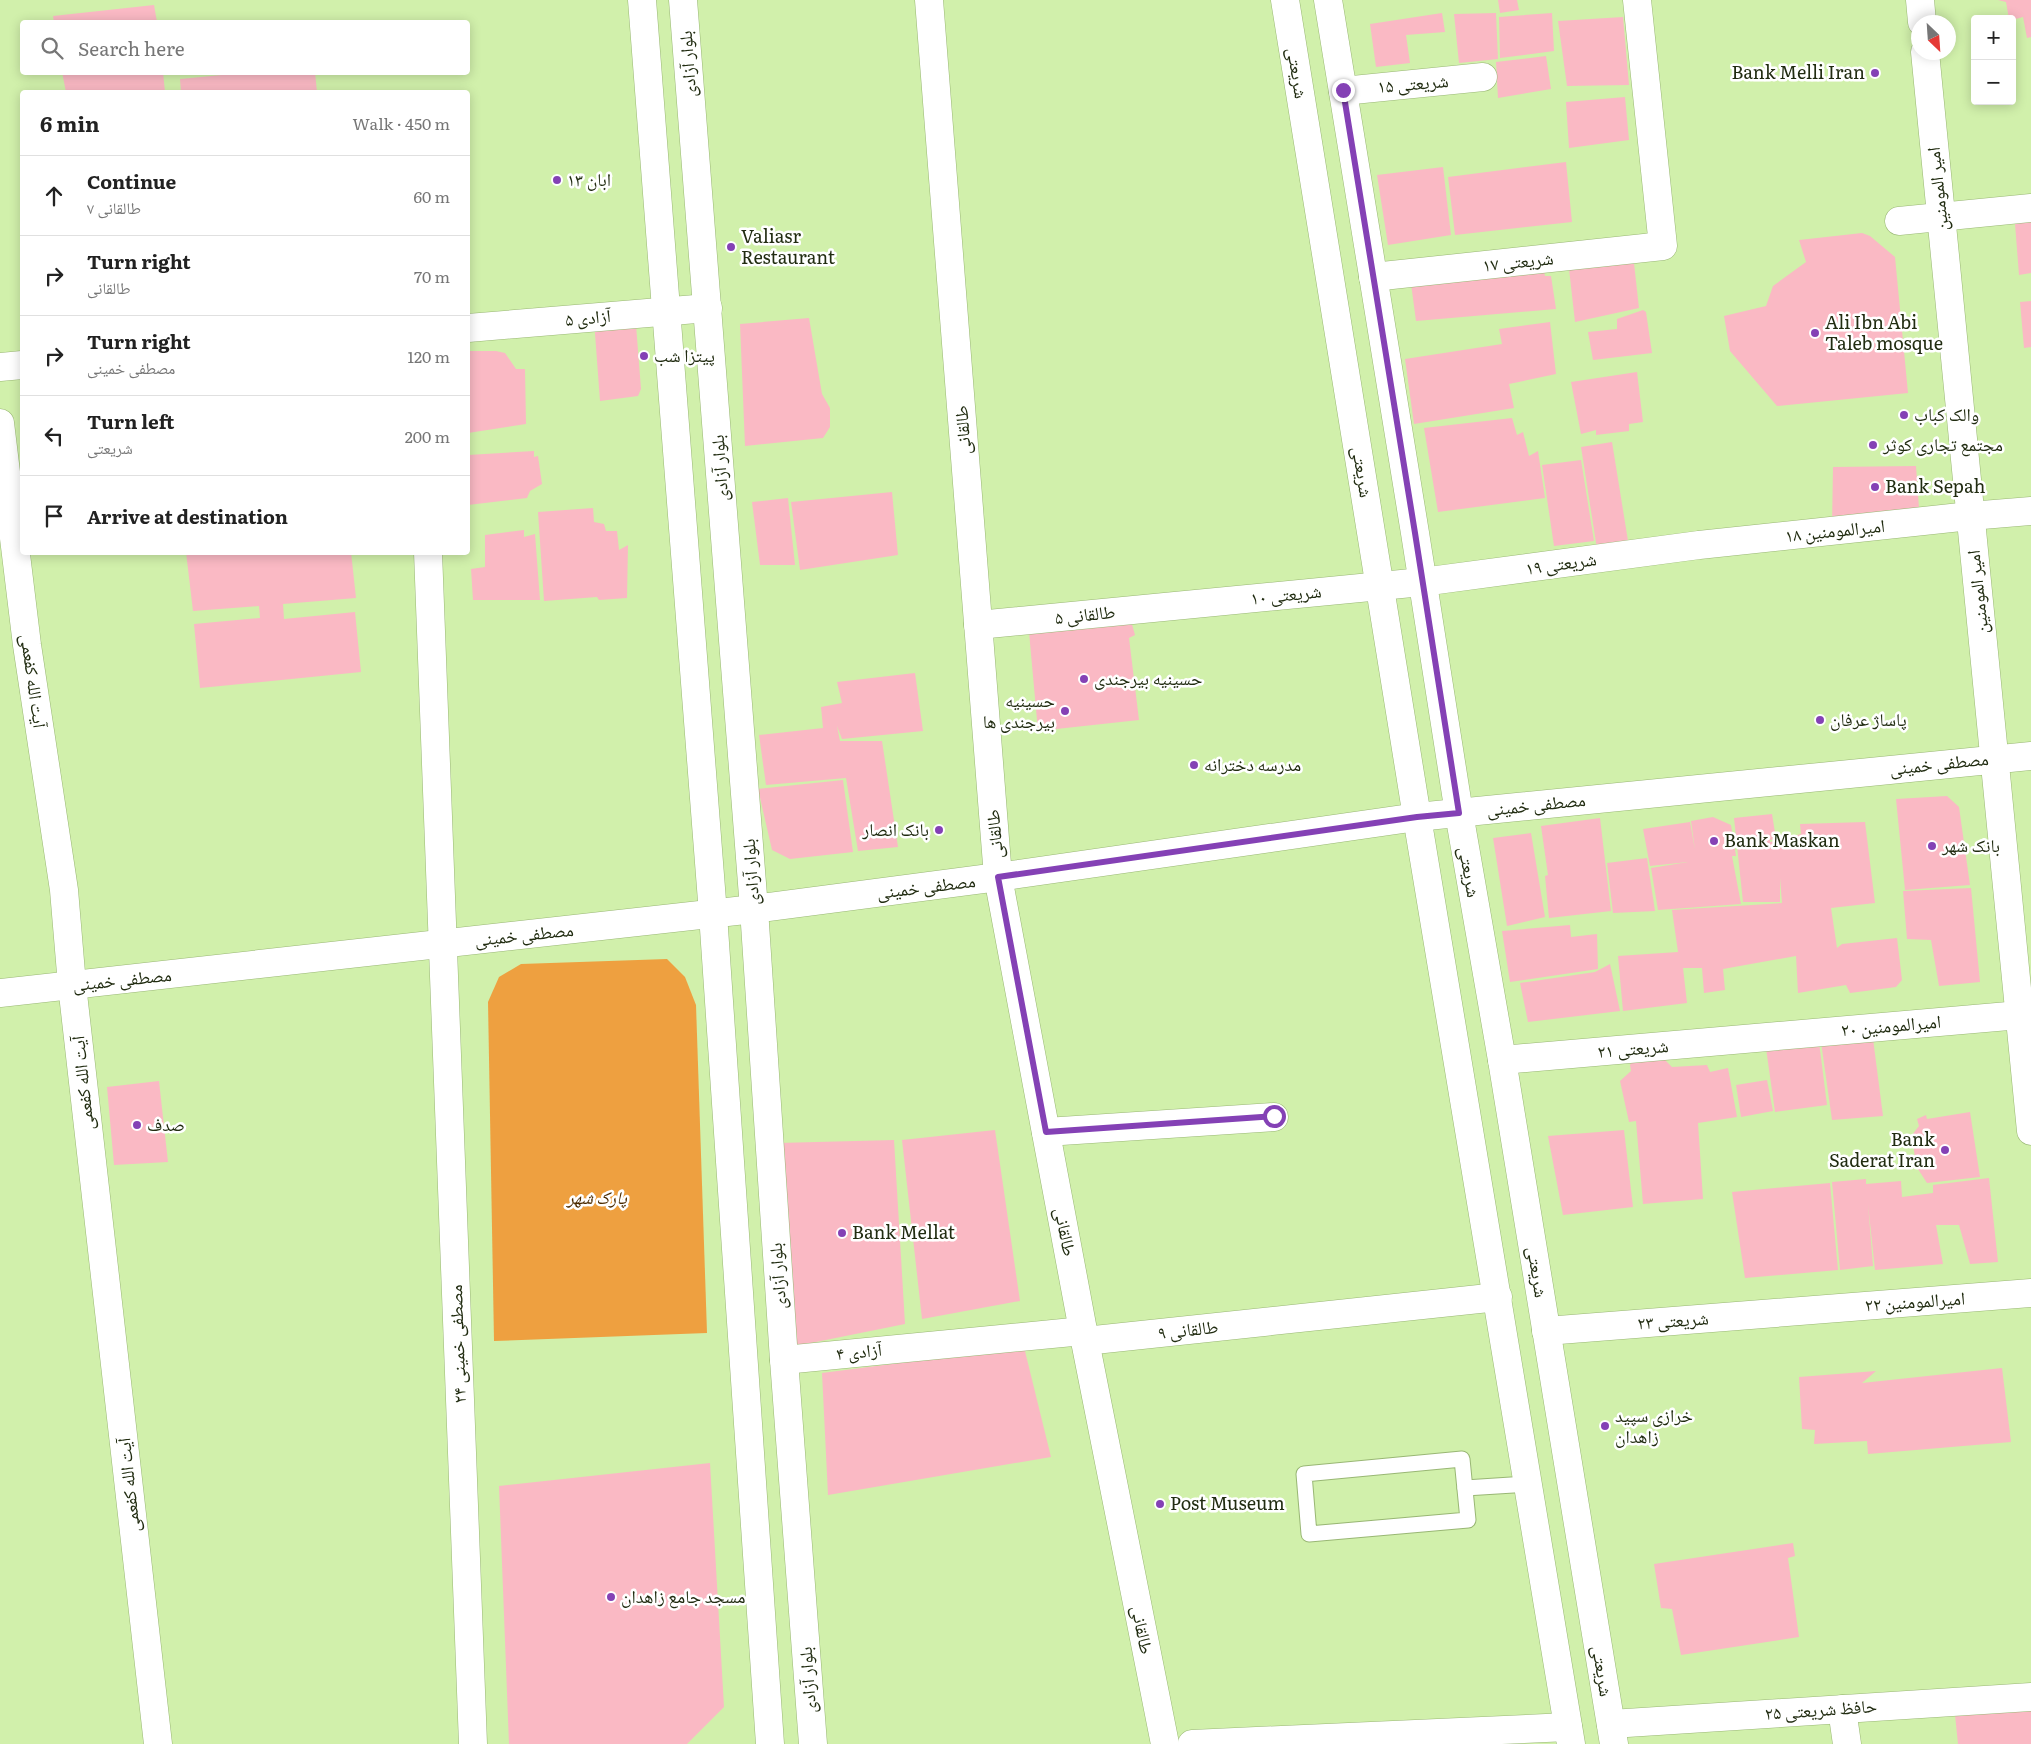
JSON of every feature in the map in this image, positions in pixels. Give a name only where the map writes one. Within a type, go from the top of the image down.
[{"type":"main road","points":[[642,0],[713,914],[770,1744]]},
{"type":"main road","name":"بلوار آزادی","points":[[683,0],[754,909],[784,1360],[813,1744]]},
{"type":"main road","name":"طالقانی","points":[[929,0],[998,877],[1084,1336],[1165,1744]]},
{"type":"main road","name":"شریعتی","points":[[1285,0],[1417,817],[1570,1735]]},
{"type":"main road","name":"شریعتی","points":[[1328,0],[1459,813],[1502,1060],[1612,1734]]},
{"type":"main road","name":"شریعتی ۱۷","points":[[1373,277],[1663,246],[1637,0]]},
{"type":"main road","points":[[1920,0],[1921,15]]},
{"type":"main road","name":"امیر المومنین","points":[[1926,60],[2031,1132]]},
{"type":"main road","name":"شریعتی ۱۵","points":[[1343,90],[1483,77]]},
{"type":"main road","points":[[1899,221],[2031,208]]},
{"type":"main road","name":"آزادی ۵","points":[[470,328],[708,308]]},
{"type":"main road","points":[[0,367],[20,365]]},
{"type":"main road","name":"آیت الله کفعمی","points":[[0,422],[27,646],[64,890],[72,985],[158,1744]]},
{"type":"main road","name":"امیرالمومنین ۱۸","points":[[1699,545],[2031,511]]},
{"type":"main road","name":"شریعتی ۱۹","points":[[1380,586],[1699,545]]},
{"type":"main road","name":"مصطفی خمینی ۲۴","points":[[428,555],[473,1744]]},
{"type":"main road","name":"شریعتی ۱۰","points":[[1192,605],[1380,586]]},
{"type":"main road","name":"طالقانی ۵","points":[[978,625],[1192,605]]},
{"type":"main road","name":"مصطفی خمینی","points":[[0,993],[754,909],[998,877],[1417,817],[1994,758],[2031,756]]},
{"type":"main road","name":"امیرالمومنین ۲۰","points":[[1763,1037],[2020,1015]]},
{"type":"main road","name":"شریعتی ۲۱","points":[[1502,1060],[1763,1037]]},
{"type":"main road","points":[[1046,1132],[1274,1116]]},
{"type":"main road","name":"امیرالمومنین ۲۲","points":[[1799,1311],[2031,1293]]},
{"type":"main road","name":"طالقانی ۹","points":[[933,1345],[1084,1336],[1291,1319],[1498,1297]]},
{"type":"main road","name":"شریعتی ۲۳","points":[[1546,1331],[1799,1311]]},
{"type":"main road","name":"آزادی ۴","points":[[784,1360],[933,1345]]},
{"type":"main road","name":"حافظ شریعتی ۲۵","points":[[1612,1734],[1842,1709],[2031,1698]]},
{"type":"main road","points":[[1842,1709],[1847,1744]]},
{"type":"main road","points":[[1192,1744],[1570,1735]]},
{"type":"lane","points":[[1462,1459],[1465,1488],[1468,1520],[1309,1534],[1304,1474],[1462,1459]]},
{"type":"lane","points":[[1465,1488],[1528,1484]]},
{"type":"green space","name":"پارک شهر","points":[[667,959],[685,977],[696,1005],[707,1333],[494,1341],[488,1002],[499,977],[521,964]]},
{"type":"building","points":[[1498,0],[1517,0],[1519,10],[1500,13]]},
{"type":"building","points":[[1998,0],[2031,0],[2031,37],[2027,38],[2023,17],[2016,19],[2016,15],[2008,15],[2006,2]]},
{"type":"building","points":[[154,5],[157,20],[54,20],[53,16]]},
{"type":"building","points":[[1442,13],[1445,32],[1406,35],[1410,63],[1376,67],[1370,24]]},
{"type":"building","points":[[1496,13],[1498,59],[1459,63],[1454,14]]},
{"type":"building","points":[[1552,13],[1554,51],[1500,58],[1499,17]]},
{"type":"building","points":[[1623,17],[1629,85],[1567,86],[1558,21]]},
{"type":"building","points":[[1546,56],[1551,89],[1498,98],[1496,62]]},
{"type":"building","points":[[63,75],[163,75],[165,90],[66,90]]},
{"type":"building","points":[[222,75],[315,75],[317,90],[181,90],[180,79]]},
{"type":"building","points":[[1625,97],[1629,140],[1569,148],[1566,102]]},
{"type":"building","points":[[1566,162],[1572,222],[1455,235],[1448,177]]},
{"type":"building","points":[[1443,167],[1451,235],[1388,245],[1377,175]]},
{"type":"building","points":[[2031,210],[2031,273],[2019,275],[2014,211]]},
{"type":"building","name":"Ali Ibn Abi Taleb mosque","points":[[1862,233],[1870,236],[1895,257],[1908,393],[1777,406],[1730,351],[1724,316],[1766,306],[1773,286],[1806,262],[1799,240]]},
{"type":"building","points":[[1633,254],[1639,308],[1575,322],[1568,260]]},
{"type":"building","points":[[1542,262],[1545,276],[1551,276],[1556,309],[1416,321],[1410,276]]},
{"type":"building","points":[[2031,301],[2031,347],[2024,348],[2020,302]]},
{"type":"building","points":[[1643,310],[1646,312],[1652,353],[1593,360],[1588,332],[1617,329],[1617,319]]},
{"type":"building","points":[[809,318],[822,394],[830,408],[830,427],[823,438],[745,446],[740,324]]},
{"type":"building","points":[[594,320],[636,325],[641,389],[638,396],[600,401]]},
{"type":"building","points":[[1550,322],[1556,374],[1509,384],[1514,408],[1414,424],[1405,359],[1502,344],[1499,329]]},
{"type":"building","points":[[470,351],[505,353],[516,369],[525,369],[526,424],[470,433]]},
{"type":"building","points":[[1637,372],[1643,422],[1629,424],[1629,431],[1596,435],[1596,430],[1581,434],[1571,382]]},
{"type":"building","points":[[1512,418],[1517,435],[1523,432],[1529,456],[1538,451],[1545,498],[1438,512],[1424,428]]},
{"type":"building","points":[[1612,442],[1629,547],[1597,549],[1581,447]]},
{"type":"building","points":[[534,451],[534,457],[538,456],[542,484],[530,491],[527,498],[470,505],[470,455]]},
{"type":"building","points":[[1581,460],[1594,541],[1554,546],[1542,465]]},
{"type":"building","name":"Bank Sepah","points":[[1916,466],[1919,508],[1832,526],[1833,467]]},
{"type":"building","points":[[892,492],[898,555],[800,570],[791,502]]},
{"type":"building","points":[[788,498],[795,565],[760,565],[752,502]]},
{"type":"building","points":[[593,508],[594,522],[604,524],[606,531],[617,531],[619,550],[628,545],[627,598],[599,600],[597,597],[544,601],[538,512]]},
{"type":"building","points":[[524,530],[524,537],[535,534],[540,600],[473,600],[471,569],[485,567],[485,535]]},
{"type":"building","points":[[186,555],[351,555],[356,598],[283,604],[284,619],[355,612],[361,672],[200,688],[194,624],[260,618],[259,606],[193,611]]},
{"type":"building","name":"حسینیه بیرجندی","points":[[1131,621],[1135,635],[1129,638],[1139,720],[1038,731],[1029,632]]},
{"type":"building","points":[[915,673],[923,731],[842,739],[837,726],[840,741],[882,741],[898,847],[858,851],[846,778],[766,785],[759,735],[823,728],[821,707],[842,703],[837,682]]},
{"type":"building","points":[[843,780],[853,852],[790,859],[772,850],[758,789]]},
{"type":"building","name":"بانک شهر","points":[[1947,796],[1959,807],[1970,885],[1905,890],[1896,799]]},
{"type":"building","points":[[1772,814],[1776,839],[1770,840],[1770,842],[1801,834],[1800,824],[1865,822],[1875,903],[1831,908],[1837,948],[1842,944],[1897,938],[1902,980],[1896,987],[1850,993],[1846,985],[1798,993],[1796,956],[1723,969],[1725,990],[1704,993],[1702,968],[1683,968],[1687,1003],[1623,1011],[1618,956],[1678,952],[1672,910],[1782,903],[1780,878],[1780,902],[1743,902],[1734,818]]},
{"type":"building","points":[[1713,817],[1731,825],[1736,856],[1732,856],[1741,904],[1658,910],[1651,868],[1688,862],[1650,866],[1643,829],[1690,822],[1695,850],[1691,821]]},
{"type":"building","points":[[1600,818],[1611,911],[1549,918],[1545,876],[1548,875],[1541,826]]},
{"type":"building","points":[[1531,833],[1545,917],[1507,926],[1493,838]]},
{"type":"building","points":[[1647,858],[1655,911],[1613,913],[1607,863]]},
{"type":"building","points":[[1971,888],[1980,982],[1939,986],[1931,940],[1907,939],[1903,891]]},
{"type":"building","points":[[1570,925],[1571,937],[1597,934],[1598,969],[1510,982],[1502,931]]},
{"type":"building","points":[[1610,964],[1620,1011],[1528,1022],[1520,983],[1595,972]]},
{"type":"building","points":[[1872,1031],[1883,1116],[1832,1120],[1820,1035]]},
{"type":"building","points":[[1818,1034],[1827,1105],[1775,1112],[1765,1041]]},
{"type":"building","points":[[1636,1052],[1664,1059],[1672,1067],[1707,1065],[1710,1072],[1728,1068],[1737,1117],[1698,1123],[1703,1199],[1643,1204],[1636,1121],[1629,1122],[1620,1081],[1631,1071],[1630,1065]]},
{"type":"building","points":[[1767,1080],[1773,1111],[1741,1117],[1736,1085]]},
{"type":"building","name":"صدف","points":[[159,1081],[168,1162],[114,1165],[107,1087]]},
{"type":"building","name":"Bank Saderat Iran","points":[[1970,1112],[1980,1177],[1927,1183],[1916,1166],[1912,1135],[1919,1126],[1917,1119],[1926,1115],[1927,1119]]},
{"type":"building","points":[[995,1130],[1020,1301],[922,1319],[902,1140]]},
{"type":"building","points":[[1624,1130],[1633,1207],[1563,1215],[1548,1136]]},
{"type":"building","name":"Bank Mellat","points":[[894,1140],[905,1324],[791,1347],[778,1143]]},
{"type":"building","points":[[1989,1178],[1998,1262],[1970,1264],[1959,1225],[1936,1225],[1943,1264],[1875,1270],[1868,1204],[1873,1266],[1840,1270],[1832,1182],[1866,1179],[1866,1184],[1901,1181],[1902,1197],[1933,1193],[1933,1185]]},
{"type":"building","points":[[1830,1183],[1838,1270],[1745,1278],[1732,1192]]},
{"type":"building","points":[[1024,1347],[1051,1457],[828,1495],[822,1373]]},
{"type":"building","points":[[2002,1368],[2011,1442],[1868,1454],[1867,1441],[1814,1444],[1815,1430],[1802,1429],[1799,1377],[1876,1371],[1862,1383]]},
{"type":"building","name":"مسجد جامع زاهدان","points":[[710,1463],[724,1707],[687,1744],[509,1744],[499,1486]]},
{"type":"building","points":[[1793,1543],[1795,1556],[1788,1558],[1799,1637],[1681,1655],[1672,1609],[1661,1608],[1654,1564]]},
{"type":"building","points":[[2031,1699],[2031,1744],[1958,1744],[1954,1705]]},
{"type":"place","name":"Bank Melli Iran","points":[[1875,73]]},
{"type":"place","name":"۱۳ ابان","points":[[557,180]]},
{"type":"place","name":"Valiasr Restaurant","points":[[731,247]]},
{"type":"place","name":"Ali Ibn Abi Taleb mosque","points":[[1815,333]]},
{"type":"place","name":"پیتزا شب","points":[[644,356]]},
{"type":"place","name":"والک کباب","points":[[1904,415]]},
{"type":"place","name":"مجتمع تجاری کوثر","points":[[1873,445]]},
{"type":"place","name":"Bank Sepah","points":[[1875,487]]},
{"type":"place","name":"حسینیه بیرجندی","points":[[1084,679]]},
{"type":"place","name":"حسینیه بیرجندی ها","points":[[1065,711]]},
{"type":"place","name":"پاساژ عرفان","points":[[1820,720]]},
{"type":"place","name":"مدرسه دخترانه","points":[[1194,765]]},
{"type":"place","name":"بانک انصار","points":[[939,830]]},
{"type":"place","name":"Bank Maskan","points":[[1714,841]]},
{"type":"place","name":"بانک شهر","points":[[1932,846]]},
{"type":"place","name":"صدف","points":[[137,1125]]},
{"type":"place","name":"Bank Saderat Iran","points":[[1945,1150]]},
{"type":"place","name":"Bank Mellat","points":[[842,1233]]},
{"type":"place","name":"خرازی سپید زاهدان","points":[[1605,1426]]},
{"type":"place","name":"Post Museum","points":[[1160,1504]]},
{"type":"place","name":"مسجد جامع زاهدان","points":[[611,1597]]},
{"type":"route","points":[[1274,1116],[1046,1132],[998,877],[1417,817],[1459,813],[1343,90]]}]
